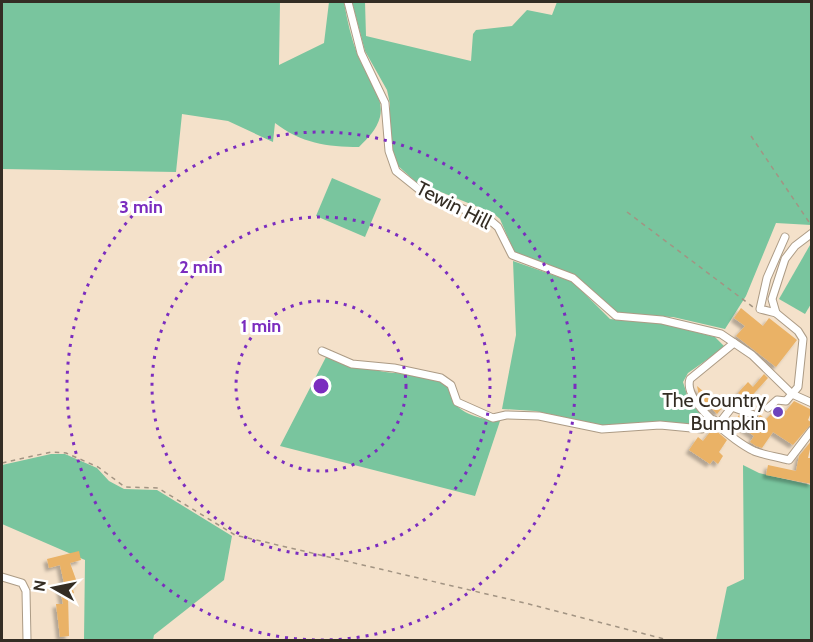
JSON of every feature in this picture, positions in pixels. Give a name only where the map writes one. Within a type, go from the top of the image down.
[{"type":"street","name":"Tewin Hill","points":[[348,2],[361,53],[385,103],[389,151],[392,165],[400,176],[421,191],[491,221],[498,227],[512,255],[573,278],[611,314],[662,320],[712,331],[752,355],[792,394],[812,403]]},
{"type":"street","points":[[776,313],[772,299],[778,274],[795,246],[812,233]]},
{"type":"street","points":[[768,408],[777,400],[786,401],[798,387],[803,339],[798,331],[776,313],[760,309],[767,278],[785,237]]},
{"type":"street","points":[[734,343],[694,374],[689,383],[693,398],[733,439],[758,453],[789,460],[812,430]]},
{"type":"street","points":[[322,351],[352,364],[394,368],[441,378],[451,385],[457,402],[493,418],[506,415],[539,416],[613,429],[660,425],[702,429],[716,423],[732,407],[754,415]]},
{"type":"street","points":[[2,577],[22,583],[26,591],[27,640]]},
{"type":"path","points":[[751,136],[812,226]]},
{"type":"path","points":[[627,212],[743,302],[760,309]]},
{"type":"path","points":[[2,463],[51,452],[66,453],[99,467],[125,487],[158,488],[235,535],[525,603],[668,640]]},
{"type":"green space","points":[[2,2],[280,2],[279,65],[324,43],[329,2],[344,2],[361,63],[380,101],[379,121],[369,137],[359,147],[315,142],[295,135],[275,123],[273,142],[228,121],[182,114],[176,172],[2,169]]},
{"type":"green space","points":[[352,2],[365,2],[366,36],[471,61],[473,34],[476,30],[512,26],[527,10],[552,15],[557,2],[811,2],[811,225],[776,223],[746,296],[725,329],[673,317],[625,315],[613,312],[579,278],[514,252],[500,219],[493,213],[416,182],[396,164],[390,141],[390,104],[387,90],[365,51]]},
{"type":"green space","points":[[332,178],[381,199],[365,237],[316,216]]},
{"type":"green space","points":[[810,245],[811,304],[805,314],[779,299]]},
{"type":"green space","points":[[513,261],[573,282],[610,319],[664,324],[715,337],[725,347],[688,373],[683,382],[689,401],[705,419],[703,425],[605,426],[535,411],[502,409],[516,335]]},
{"type":"green space","points":[[326,357],[373,370],[436,379],[448,386],[454,402],[462,410],[481,418],[500,421],[475,496],[280,446]]},
{"type":"green space","points":[[51,454],[65,454],[97,468],[109,481],[124,489],[157,490],[232,536],[224,580],[154,635],[153,640],[84,640],[85,560],[2,524],[2,465]]},
{"type":"green space","points":[[743,465],[759,473],[811,485],[811,640],[716,640],[727,587],[744,579]]},
{"type":"building","points":[[741,308],[763,326],[769,318],[797,340],[776,367],[736,336],[745,326],[734,318]]},
{"type":"building","points":[[764,374],[768,378],[747,401],[738,393],[748,382],[753,387]]},
{"type":"building","points":[[697,386],[717,403],[721,398],[726,403],[717,414],[699,396]]},
{"type":"building","points":[[794,401],[812,410],[808,420],[812,423],[793,445],[773,432],[762,448],[756,446],[750,442],[754,436],[734,422],[739,415],[754,421],[760,415],[766,419],[779,406],[786,411]]},
{"type":"building","points":[[713,428],[727,440],[719,452],[723,456],[718,464],[713,460],[710,464],[689,450],[698,437],[703,441]]},
{"type":"building","points":[[812,440],[808,458],[812,458],[812,484],[766,475],[768,465],[796,471],[799,456]]},
{"type":"building","points":[[79,551],[81,560],[70,563],[78,585],[72,586],[74,593],[68,595],[69,636],[60,637],[56,604],[63,604],[60,589],[65,588],[60,565],[49,568],[47,559]]},
{"type":"place","name":"The Country Bumpkin","points":[[778,412]]}]
